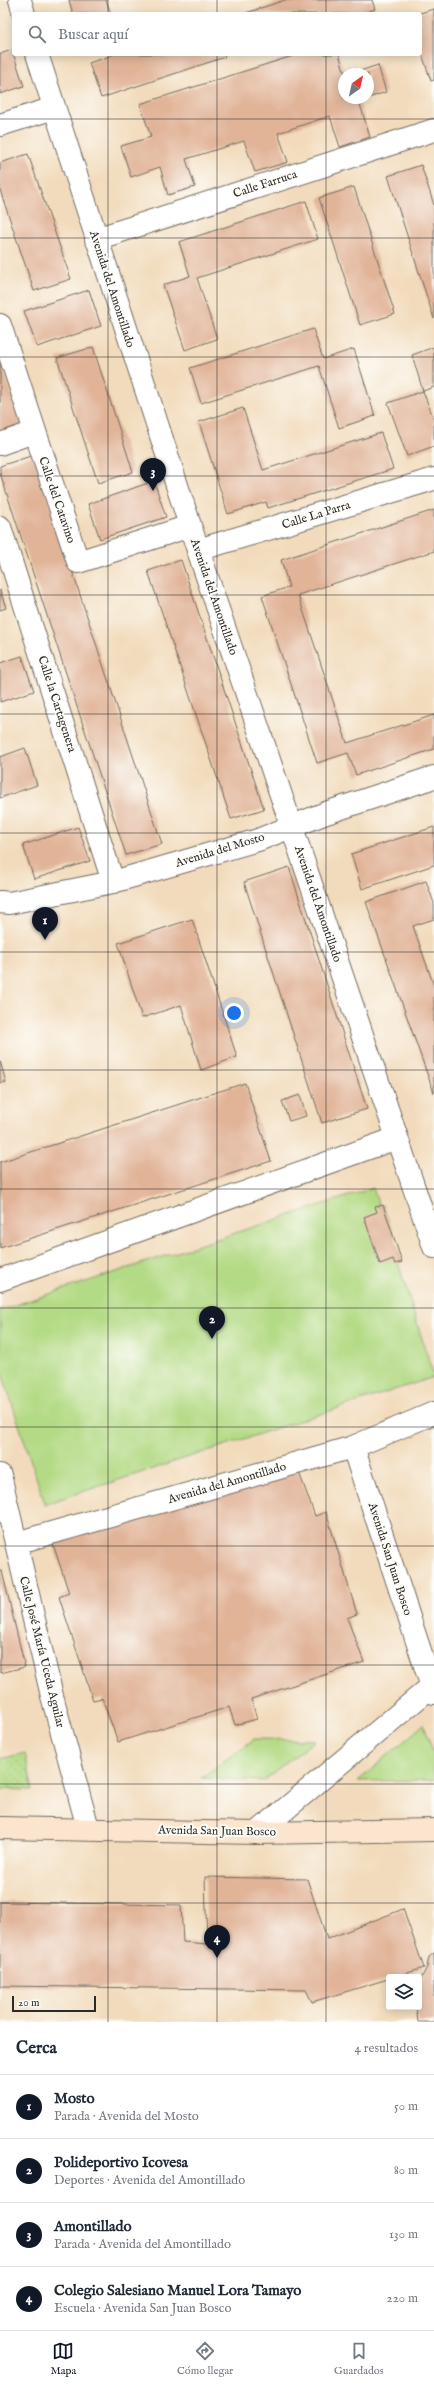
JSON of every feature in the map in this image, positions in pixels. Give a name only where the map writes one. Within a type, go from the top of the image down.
[{"type":"main road","name":"Avenida San Juan Bosco","points":[[0,1828],[88,1828],[257,1833],[434,1830]]},
{"type":"street","points":[[20,0],[23,12]]},
{"type":"street","name":"Avenida del Amontillado","points":[[38,56],[190,526],[434,1247]]},
{"type":"street","points":[[0,125],[54,108]]},
{"type":"street","name":"Calle Farruca","points":[[96,238],[434,130]]},
{"type":"street","name":"Calle del Catavino","points":[[0,325],[78,562],[190,526]]},
{"type":"street","points":[[0,444],[34,432]]},
{"type":"street","name":"Calle La Parra","points":[[198,550],[434,479]]},
{"type":"street","name":"Calle la Cartagenera","points":[[0,527],[114,882]]},
{"type":"street","name":"Avenida del Mosto","points":[[0,902],[9,903],[114,882],[258,840],[292,826],[434,777]]},
{"type":"street","points":[[0,1280],[397,1138]]},
{"type":"street","name":"Avenida del Amontillado","points":[[16,1543],[353,1447],[434,1413]]},
{"type":"street","name":"Avenida San Juan Bosco","points":[[353,1447],[433,1689]]},
{"type":"street","name":"Calle José María Uceda Aguilar","points":[[0,1475],[52,1696],[88,1828]]},
{"type":"street","points":[[257,1833],[433,1689]]},
{"type":"green space","points":[[373,1188],[379,1206],[383,1205],[402,1262],[398,1263],[434,1377],[45,1504],[0,1367],[0,1310]]},
{"type":"green space","points":[[424,1724],[434,1755],[434,1780],[358,1781]]},
{"type":"green space","points":[[254,1739],[315,1740],[264,1781],[201,1778]]},
{"type":"green space","points":[[25,1753],[33,1790],[0,1789],[0,1759]]},
{"type":"building","points":[[69,0],[106,0],[110,12],[72,12]]},
{"type":"building","points":[[285,0],[372,0],[375,9],[366,12],[249,12]]},
{"type":"building","points":[[434,9],[434,80],[431,81],[422,54],[422,12]]},
{"type":"building","points":[[12,50],[12,56],[14,56],[24,86],[0,94],[0,54]]},
{"type":"building","points":[[110,56],[225,57],[101,98],[89,63]]},
{"type":"building","points":[[293,56],[340,56],[343,68],[338,68],[338,104],[360,104],[370,137],[340,147],[330,116],[278,133],[288,162],[255,172],[244,141],[186,159],[195,187],[168,195],[160,167],[131,177],[121,146],[151,137],[140,104]]},
{"type":"building","points":[[378,65],[386,92],[374,96],[374,68],[369,68]]},
{"type":"building","points":[[28,154],[71,279],[34,291],[0,190],[0,163]]},
{"type":"building","points":[[421,165],[434,205],[434,319],[388,176]]},
{"type":"building","points":[[354,187],[395,314],[360,325],[319,198]]},
{"type":"building","points":[[306,201],[318,239],[197,278],[217,339],[185,350],[163,285],[190,276],[179,242]]},
{"type":"building","points":[[89,290],[101,326],[37,347],[24,311]]},
{"type":"building","points":[[313,329],[323,359],[354,349],[375,416],[339,428],[319,366],[201,403],[190,368]]},
{"type":"building","points":[[93,347],[133,472],[98,483],[57,358]]},
{"type":"building","points":[[434,347],[434,387],[423,391],[412,355]]},
{"type":"building","points":[[0,359],[24,429],[0,437]]},
{"type":"building","points":[[423,391],[434,420],[434,446],[407,456],[388,403]]},
{"type":"building","points":[[243,408],[263,470],[381,433],[393,469],[268,508],[266,502],[228,514],[199,422]]},
{"type":"building","points":[[34,455],[162,844],[126,855],[0,473],[0,466]]},
{"type":"building","points":[[154,481],[166,517],[100,539],[88,504]]},
{"type":"building","points":[[434,510],[434,551],[298,595],[347,743],[434,715],[434,749],[356,775],[348,753],[317,763],[262,596],[289,587],[281,560]]},
{"type":"building","points":[[181,560],[264,809],[231,819],[148,571]]},
{"type":"building","points":[[0,590],[6,608],[0,610]]},
{"type":"building","points":[[22,656],[34,691],[0,702],[0,663]]},
{"type":"building","points":[[25,748],[37,785],[0,798],[0,757]]},
{"type":"building","points":[[78,827],[90,861],[34,879],[23,845]]},
{"type":"building","points":[[434,827],[434,865],[362,889],[351,854]]},
{"type":"building","points":[[289,867],[367,1109],[322,1123],[244,882]]},
{"type":"building","points":[[426,881],[434,903],[434,919],[413,926],[434,986],[434,1093],[366,902]]},
{"type":"building","points":[[192,919],[237,1057],[201,1070],[181,1005],[142,1018],[118,943]]},
{"type":"building","points":[[0,1061],[6,1082],[0,1083]]},
{"type":"building","points":[[245,1083],[271,1161],[0,1248],[0,1162]]},
{"type":"building","points":[[300,1095],[306,1116],[289,1121],[282,1101]]},
{"type":"building","points":[[383,1205],[402,1262],[395,1264],[393,1259],[380,1264],[364,1217],[377,1212],[375,1207]]},
{"type":"building","points":[[296,1464],[315,1516],[326,1512],[357,1614],[347,1618],[364,1662],[251,1699],[257,1719],[235,1725],[229,1707],[118,1742],[102,1698],[93,1700],[59,1597],[69,1593],[53,1544]]},
{"type":"building","points":[[0,1571],[2,1571],[25,1667],[0,1673]]},
{"type":"building","points":[[205,1877],[307,1879],[327,1939],[403,1909],[424,1968],[404,1974],[386,1974],[386,1980],[312,2002],[306,1990],[0,1986],[0,1902],[181,1905],[183,1942],[207,1944]]},
{"type":"building","points":[[434,1953],[434,2022],[418,2022],[416,2010],[422,2010],[422,1977],[427,1967],[429,1957]]},
{"type":"place","name":"Amontillado","points":[[153,491]]},
{"type":"place","name":"Mosto","points":[[45,940]]},
{"type":"place","name":"Polideportivo Icovesa","points":[[212,1339]]},
{"type":"place","name":"Colegio Salesiano Manuel Lora Tamayo","points":[[217,1958]]}]
